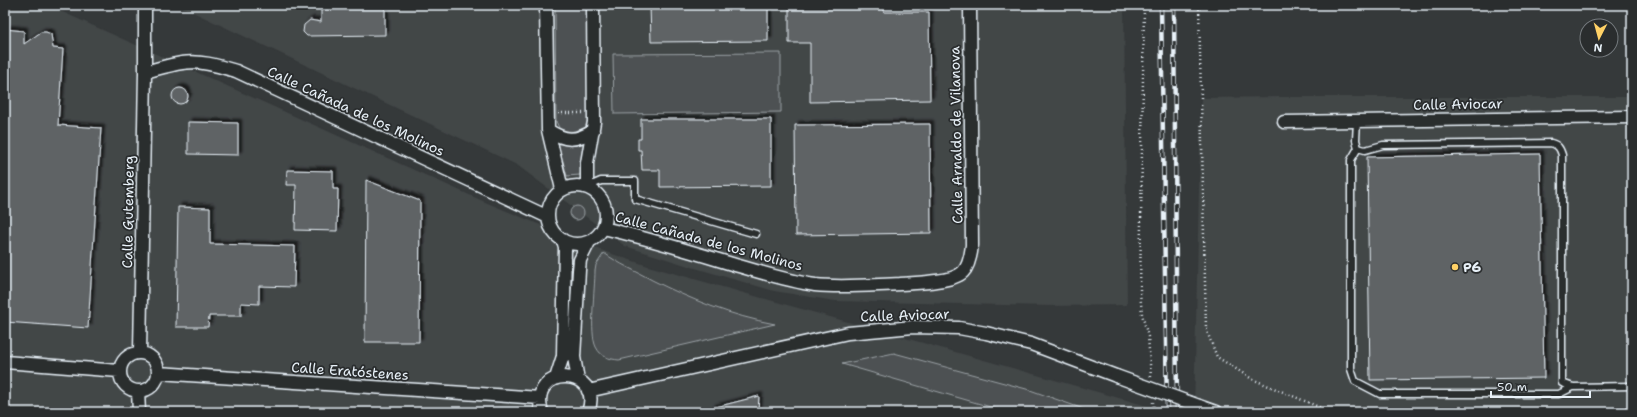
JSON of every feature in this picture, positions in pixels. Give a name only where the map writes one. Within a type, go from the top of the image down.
[{"type":"street","name":"Calle Gutemberg","points":[[140,352],[145,5]]},
{"type":"street","points":[[546,5],[548,130],[562,189]]},
{"type":"street","points":[[587,187],[587,163],[593,131],[594,113],[593,5]]},
{"type":"street","name":"Calle Arnaldo de Vilanova","points":[[968,265],[971,257],[972,245],[970,5]]},
{"type":"street","name":"Calle Cañada de los Molinos","points":[[145,72],[182,63],[218,65],[236,71],[548,217]]},
{"type":"street","name":"Calle Aviocar","points":[[1284,122],[1632,117]]},
{"type":"street","points":[[548,130],[564,138],[574,139],[583,137],[593,131]]},
{"type":"street","points":[[578,380],[574,357],[580,260],[589,242],[599,234],[603,228],[606,214],[602,200],[596,192],[587,187],[579,186],[570,186],[562,189],[551,201],[548,217],[550,227],[562,240],[575,244],[589,242]]},
{"type":"street","name":"Calle Cañada de los Molinos","points":[[603,228],[637,236],[782,279],[842,287],[919,283],[955,278],[963,272],[968,265]]},
{"type":"street","points":[[556,378],[563,356],[565,247],[562,240]]},
{"type":"street","name":"Calle Aviocar","points":[[588,391],[848,333],[913,327],[958,328],[1031,344],[1216,412]]},
{"type":"street","points":[[140,352],[146,353],[152,357],[156,362],[158,373],[156,382],[151,387],[138,391],[132,390],[123,383],[119,371],[123,359],[134,353],[140,352]]},
{"type":"street","points":[[5,362],[119,371]]},
{"type":"street","name":"Calle Eratóstenes","points":[[158,373],[540,398]]},
{"type":"street","points":[[542,412],[540,398],[544,388],[556,378],[564,376],[578,380],[588,391],[590,398],[588,412]]},
{"type":"street","points":[[138,391],[138,412]]},
{"type":"lane","points":[[1357,121],[1356,140],[1358,148],[1351,160],[1350,369],[1355,380],[1380,394],[1559,394],[1573,387]]},
{"type":"lane","points":[[1358,148],[1365,150],[1383,146],[1406,145],[1551,143],[1557,145],[1562,154],[1562,383],[1573,387],[1632,386]]},
{"type":"lane","points":[[587,187],[601,181],[635,181],[635,199],[756,234]]},
{"type":"path","points":[[1144,5],[1140,292],[1142,314],[1148,337],[1152,382]]},
{"type":"path","points":[[1200,5],[1206,329],[1217,357],[1252,378],[1331,412]]},
{"type":"path","points":[[548,113],[594,113]]},
{"type":"path","points":[[1153,397],[1154,412]]},
{"type":"shaded area","points":[[5,5],[47,5],[485,202],[606,252],[648,266],[1151,407],[1152,412],[5,412]]},
{"type":"shaded area","points":[[178,5],[1124,5],[1127,305],[1049,306],[835,301],[774,291],[625,246],[517,165]]},
{"type":"shaded area","points":[[555,5],[587,5],[588,118],[585,128],[575,131],[566,131],[559,128],[556,121]]},
{"type":"shaded area","points":[[781,53],[781,112],[614,114],[613,54]]},
{"type":"shaded area","points":[[1632,97],[1632,412],[1194,412],[1201,98]]},
{"type":"shaded area","points":[[586,142],[580,175],[567,176],[558,143],[572,145]]},
{"type":"shaded area","points":[[574,206],[580,206],[584,210],[584,216],[580,220],[574,220],[570,216],[570,210]]},
{"type":"shaded area","points":[[604,253],[652,280],[697,301],[743,317],[775,324],[619,360],[606,357],[600,353],[596,347],[593,332],[595,271],[596,265]]},
{"type":"shaded area","points":[[894,353],[1030,390],[1092,412],[1008,412],[842,364]]},
{"type":"building","points":[[321,5],[385,5],[385,35],[307,36],[303,32],[304,25],[310,20],[321,22]]},
{"type":"building","points":[[650,5],[768,5],[768,41],[651,42]]},
{"type":"building","points":[[789,5],[884,5],[884,12],[929,12],[930,100],[810,102],[810,43],[789,43]]},
{"type":"building","points":[[5,29],[24,31],[24,44],[41,32],[51,34],[53,48],[63,49],[58,125],[101,128],[88,328],[5,322]]},
{"type":"building","points":[[177,88],[183,88],[188,93],[186,102],[183,104],[177,104],[172,99],[172,93]]},
{"type":"building","points":[[641,119],[771,119],[771,186],[660,187],[660,170],[642,170],[641,150],[638,150],[638,139],[641,139]]},
{"type":"building","points":[[188,122],[238,123],[238,155],[188,154]]},
{"type":"building","points":[[930,124],[931,233],[796,235],[795,125]]},
{"type":"building","name":"P6","points":[[1540,154],[1544,378],[1370,380],[1367,157]]},
{"type":"building","points":[[287,170],[333,171],[333,189],[338,189],[337,231],[295,230],[296,185],[286,185]]},
{"type":"building","points":[[366,180],[420,201],[419,342],[365,342]]},
{"type":"building","points":[[178,207],[210,208],[210,244],[295,246],[294,287],[259,286],[259,304],[241,303],[241,316],[209,316],[208,327],[176,327]]},
{"type":"building","points":[[759,396],[758,412],[712,412],[712,408]]},
{"type":"railway","points":[[1161,5],[1167,412]]},
{"type":"railway","points":[[1174,5],[1177,412]]},
{"type":"place","name":"P6","points":[[1455,267]]}]
